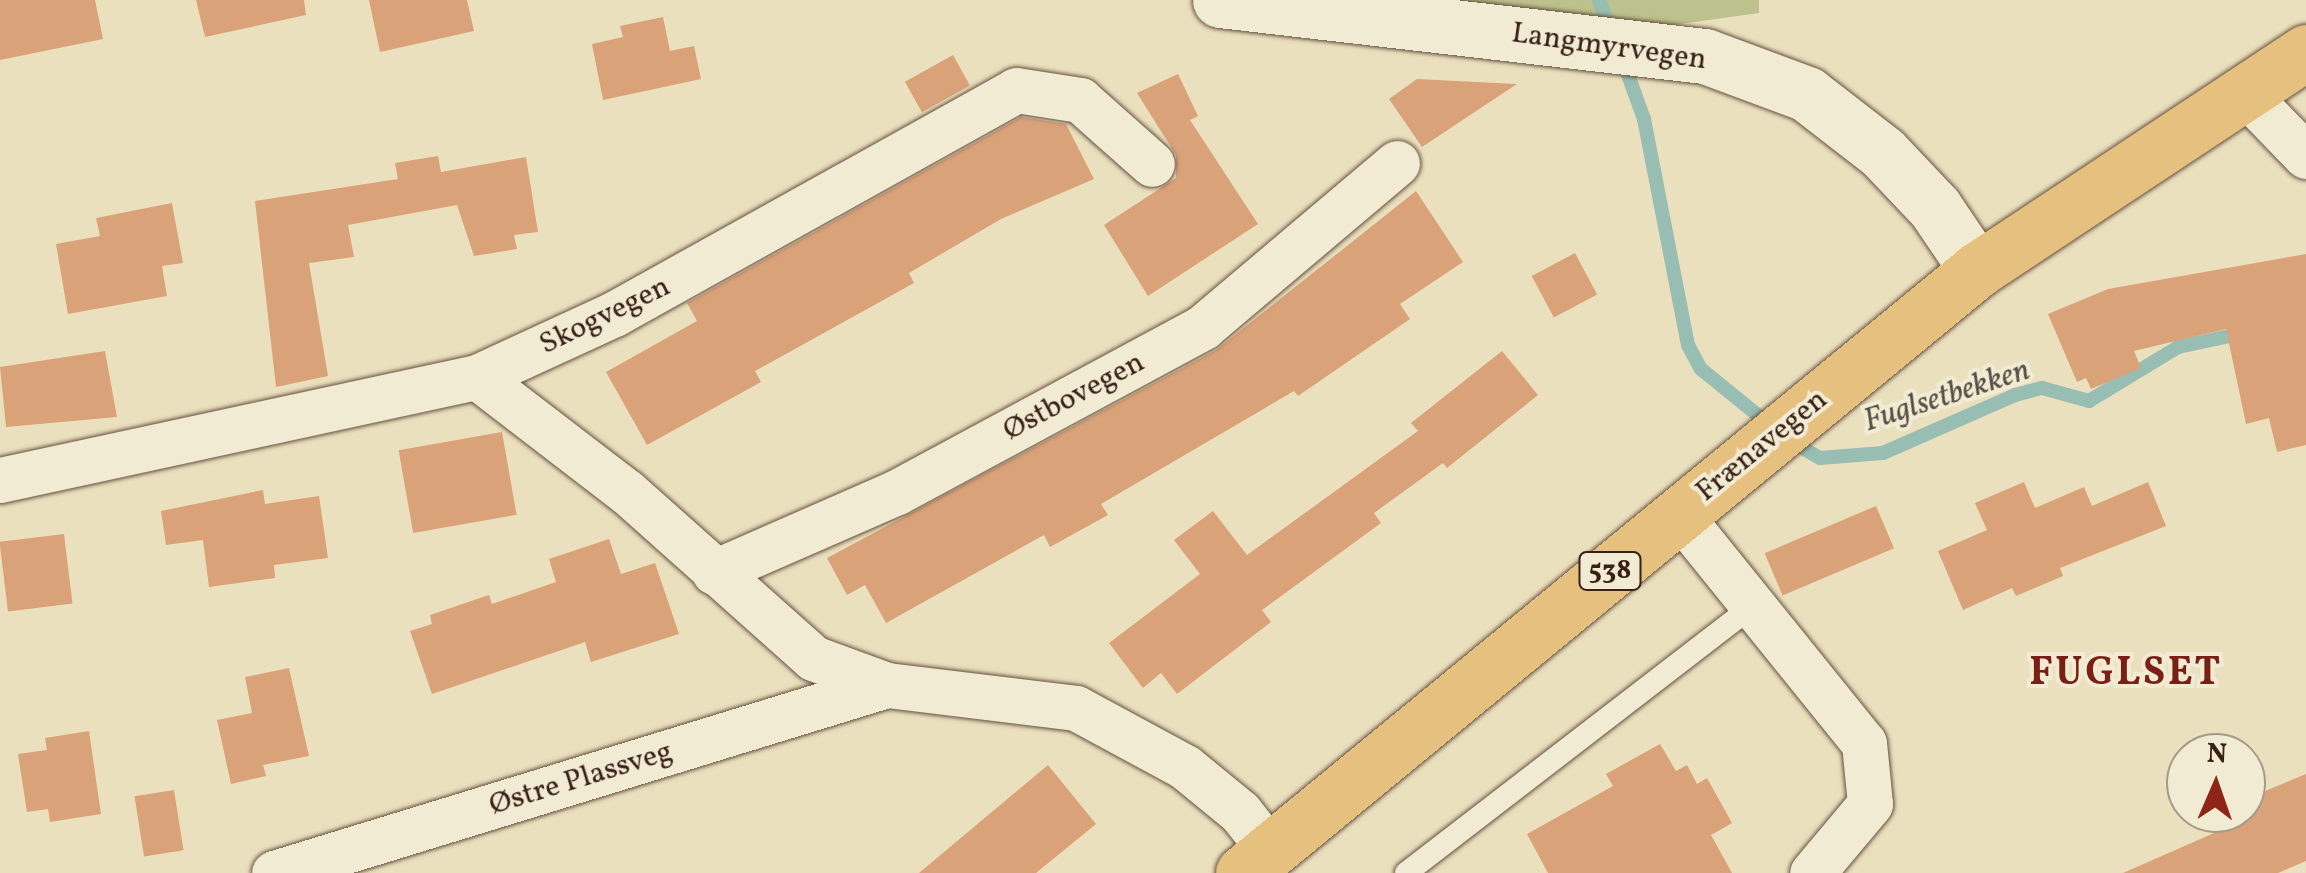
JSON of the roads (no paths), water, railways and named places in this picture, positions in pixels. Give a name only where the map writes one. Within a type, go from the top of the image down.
[{"type":"main road","name":"Langmyrvegen","points":[[1220,0],[1705,56],[1807,94],[1883,152],[1935,208],[1976,270]]},
{"type":"main road","name":"Frænavegen","points":[[1257,862],[1976,270],[2242,90],[2306,52]]},
{"type":"street","name":"Skogvegen","points":[[0,480],[477,377],[614,314],[1016,90],[1080,100],[1152,164]]},
{"type":"street","points":[[2242,90],[2306,156]]},
{"type":"street","name":"Østbovegen","points":[[714,572],[897,492],[1203,327],[1397,164]]},
{"type":"street","points":[[477,377],[813,658],[887,685],[1076,708],[1185,767],[1240,812],[1257,862]]},
{"type":"street","points":[[1678,514],[1864,743],[1870,804],[1812,873]]},
{"type":"street","name":"Østre Plassveg","points":[[274,873],[887,685]]},
{"type":"lane","points":[[1406,873],[1754,606]]},
{"type":"waterway","name":"Fuglsetbekken","points":[[1599,0],[1612,32]]},
{"type":"waterway","name":"Fuglsetbekken","points":[[1623,61],[1644,119],[1688,345],[1701,369],[1770,425]]},
{"type":"waterway","name":"Fuglsetbekken","points":[[1787,439],[1820,458],[1883,453],[2015,395],[2042,388],[2089,401],[2178,347],[2243,333]]},
{"type":"district","name":"FUGLSET","points":[[2126,674]]}]
